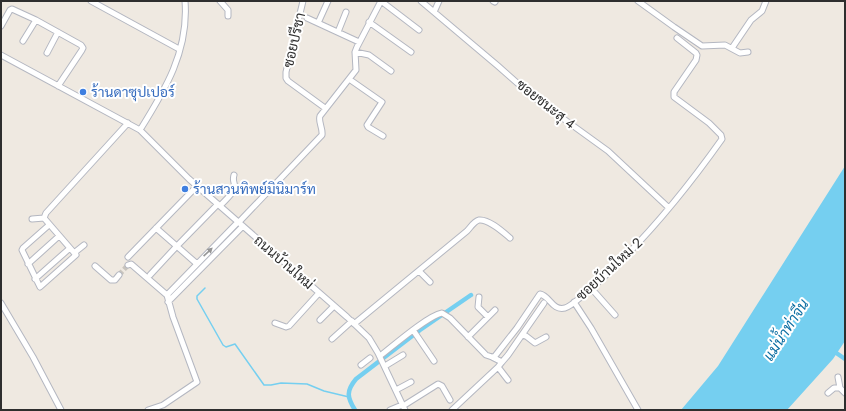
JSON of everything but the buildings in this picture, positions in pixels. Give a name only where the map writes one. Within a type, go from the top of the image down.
[{"type":"street","points":[[91,1],[180,49]]},
{"type":"street","points":[[140,130],[168,83],[175,67],[180,49],[185,18],[185,1]]},
{"type":"street","points":[[220,1],[228,10],[228,16]]},
{"type":"street","name":"ซอยปรีชา","points":[[303,1],[286,72],[286,78],[325,108]]},
{"type":"street","points":[[170,300],[320,137],[322,131],[319,118],[357,67],[355,52],[381,1],[419,30]]},
{"type":"street","points":[[434,12],[439,1]]},
{"type":"street","points":[[638,1],[702,46],[721,44],[740,53],[748,52]]},
{"type":"street","points":[[732,48],[751,20],[762,11],[766,1]]},
{"type":"street","points":[[318,23],[326,2]]},
{"type":"street","name":"ซอยชนะสุ 4","points":[[424,2],[532,96],[608,151],[669,208]]},
{"type":"street","points":[[1,26],[12,9],[36,20],[81,45],[83,48],[58,86]]},
{"type":"street","points":[[338,32],[346,12]]},
{"type":"street","points":[[307,18],[359,42]]},
{"type":"street","points":[[24,41],[36,20]]},
{"type":"street","points":[[369,22],[411,52]]},
{"type":"street","points":[[47,53],[58,32]]},
{"type":"street","name":"ซอยบ้านใหม่ 2","points":[[492,357],[498,354],[518,328],[540,294],[561,308],[574,302],[630,252],[704,165],[722,137],[709,123],[674,97],[674,92],[696,60],[697,56],[696,53],[677,38]]},
{"type":"street","points":[[355,52],[369,55],[391,71]]},
{"type":"street","name":"ถนนบ้านใหม่","points":[[1,55],[140,130],[162,154],[353,322],[373,343],[404,407]]},
{"type":"street","points":[[349,79],[382,102],[367,125],[383,136]]},
{"type":"street","points":[[44,218],[46,213],[128,123]]},
{"type":"street","points":[[150,275],[234,190],[234,175]]},
{"type":"street","points":[[128,257],[198,186]]},
{"type":"street","points":[[32,218],[44,218]]},
{"type":"street","points":[[44,218],[76,256],[40,287],[22,252],[23,248],[49,225]]},
{"type":"street","points":[[332,339],[419,271],[467,231],[476,221],[485,221],[498,227],[510,238]]},
{"type":"street","points":[[166,295],[196,263],[240,223]]},
{"type":"street","points":[[156,228],[196,263]]},
{"type":"street","points":[[28,264],[59,236]]},
{"type":"street","points":[[74,253],[84,245]]},
{"type":"street","points":[[35,279],[70,248]]},
{"type":"street","points":[[128,265],[131,264],[170,300],[197,382],[162,405],[148,410]]},
{"type":"street","points":[[95,266],[111,280],[115,280],[118,275]]},
{"type":"street","points":[[419,271],[430,282]]},
{"type":"street","points":[[591,288],[615,315]]},
{"type":"street","points":[[276,323],[286,327],[289,326],[319,293]]},
{"type":"street","points":[[479,298],[478,307],[488,317]]},
{"type":"street","points":[[574,302],[591,328],[638,410]]},
{"type":"street","points":[[1,303],[40,369],[61,410]]},
{"type":"street","points":[[452,410],[498,367],[544,303]]},
{"type":"street","points":[[320,320],[334,306]]},
{"type":"street","points":[[468,337],[495,310]]},
{"type":"street","points":[[361,365],[436,315],[442,313],[450,318],[486,355],[502,362]]},
{"type":"street","points":[[413,330],[434,360]]},
{"type":"street","points":[[522,335],[535,343],[546,337]]},
{"type":"street","points":[[385,366],[403,355]]},
{"type":"street","points":[[498,367],[508,380]]},
{"type":"street","points":[[838,377],[840,388],[845,393]]},
{"type":"street","points":[[396,390],[411,382]]},
{"type":"street","points":[[390,410],[404,407],[438,384],[442,386],[450,400]]},
{"type":"street","points":[[828,393],[834,388],[840,388]]},
{"type":"water","name":"แม่น้ำท่าจีน","points":[[845,166],[845,341],[833,359],[787,410],[681,410],[718,366]]},
{"type":"waterway","points":[[205,288],[197,296],[197,299],[223,345],[226,347],[235,344],[264,385],[281,383],[307,384],[324,391],[349,397]]},
{"type":"waterway","points":[[355,410],[349,398],[349,391],[356,379],[420,330],[471,295]]},
{"type":"waterway","points":[[832,350],[845,359]]},
{"type":"tunnel","points":[[119,275],[128,265]]},
{"type":"place","name":"ร้านดาซุปเปอร์","points":[[83,92]]},
{"type":"place","name":"ร้านสวนทิพย์มินิมาร์ท","points":[[185,189]]}]
